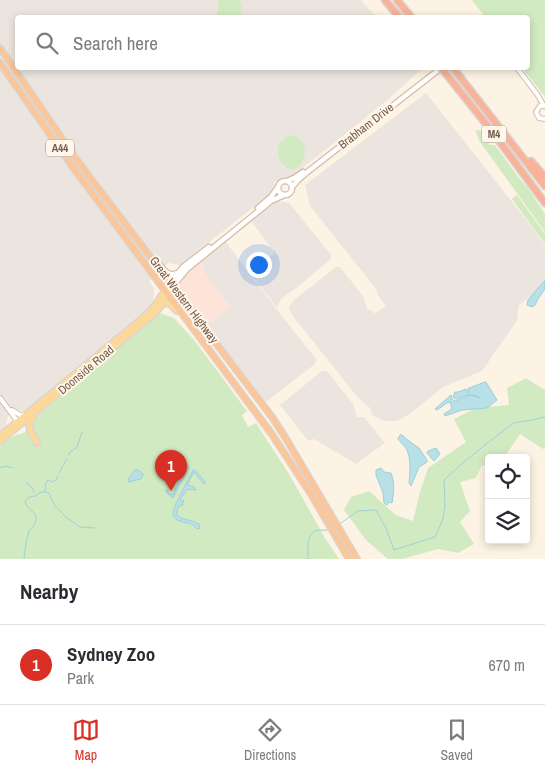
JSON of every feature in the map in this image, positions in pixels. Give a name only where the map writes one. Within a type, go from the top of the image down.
[{"type":"highway","points":[[385,0],[398,15]]},
{"type":"highway","points":[[397,0],[410,15]]},
{"type":"highway","name":"Great Western Highway","points":[[0,48],[15,70]]},
{"type":"highway","name":"Great Western Highway","points":[[0,63],[72,166],[271,433],[311,494],[349,559]]},
{"type":"highway","name":"Great Western Highway","points":[[15,70],[80,163],[285,437],[357,559]]},
{"type":"highway","name":"M4","points":[[442,70],[494,134],[545,204]]},
{"type":"highway","name":"M4","points":[[455,70],[545,186]]},
{"type":"highway","points":[[514,145],[518,146],[545,178]]},
{"type":"main road","name":"Brabham Drive","points":[[287,181],[297,176],[437,70]]},
{"type":"main road","name":"Brabham Drive","points":[[292,187],[306,173],[437,70]]},
{"type":"main road","points":[[167,292],[187,269],[271,201],[290,193],[292,187],[290,183],[287,181],[281,182],[271,197],[183,267],[177,273],[172,285]]},
{"type":"main road","points":[[278,187],[280,193],[284,195]]},
{"type":"main road","points":[[150,255],[168,273],[172,275],[177,273]]},
{"type":"main road","name":"Doonside Road","points":[[0,436],[36,412],[154,314],[161,306],[167,292]]},
{"type":"main road","name":"Doonside Road","points":[[0,441],[25,415],[146,316],[167,292]]},
{"type":"main road","points":[[161,306],[165,303],[170,304],[194,329]]},
{"type":"main road","points":[[36,412],[28,426],[37,443]]},
{"type":"street","points":[[519,70],[545,106],[540,106],[537,110]]},
{"type":"street","points":[[533,89],[536,98],[536,114],[539,118],[545,119]]},
{"type":"street","points":[[2,400],[16,413],[25,415]]},
{"type":"street","points":[[2,400],[19,423]]},
{"type":"shaded area","points":[[0,0],[361,0],[374,15],[15,15],[15,70],[420,70],[386,101],[295,174],[274,182],[274,188],[269,195],[180,265],[168,263],[149,282],[154,288],[153,302],[150,307],[25,411],[14,410],[8,416],[6,426],[0,431]]},
{"type":"shaded area","points":[[426,93],[545,246],[545,279],[531,296],[518,306],[518,319],[482,371],[443,387],[403,418],[396,421],[385,421],[372,415],[370,408],[359,399],[292,315],[289,306],[336,267],[340,267],[363,296],[367,308],[374,311],[374,314],[386,306],[377,294],[377,290],[310,206],[305,185]]},
{"type":"shaded area","points":[[277,201],[290,204],[331,255],[331,259],[282,298],[277,306],[278,309],[250,273],[275,253],[251,221]]},
{"type":"shaded area","points":[[225,241],[316,359],[315,364],[267,401],[264,400],[207,325],[230,307],[205,274],[201,260]]},
{"type":"shaded area","points":[[201,260],[205,274],[230,307],[207,325],[178,284]]},
{"type":"shaded area","points":[[322,371],[327,371],[353,404],[357,417],[364,417],[385,443],[356,464],[314,439],[308,441],[280,405]]},
{"type":"green space","points":[[219,0],[239,0],[242,4],[240,15],[217,15]]},
{"type":"green space","points":[[472,0],[545,0],[545,97],[524,70],[530,70],[530,15],[483,15]]},
{"type":"green space","points":[[475,130],[483,131],[490,145],[495,145],[528,188],[545,214],[545,232],[480,142]]},
{"type":"green space","points":[[294,135],[302,142],[305,148],[305,155],[298,167],[291,169],[285,167],[280,161],[278,153],[279,145],[284,139]]},
{"type":"green space","points":[[517,195],[545,234],[545,244],[512,199]]},
{"type":"green space","points":[[160,313],[174,318],[194,340],[247,411],[242,415],[248,427],[256,423],[289,474],[339,559],[0,559],[0,446],[10,438],[25,432],[39,414]]},
{"type":"green space","points":[[526,378],[545,389],[545,448],[543,449],[520,434],[507,454],[485,454],[485,465],[482,465],[476,478],[460,482],[470,511],[460,522],[474,544],[458,553],[438,549],[402,559],[388,559],[366,540],[344,510],[351,497],[369,491],[396,515],[413,521],[428,468],[466,442],[454,419],[476,408],[509,405],[507,388]]},
{"type":"water","points":[[545,280],[545,289],[535,305],[532,307],[527,305],[528,300]]},
{"type":"water","points":[[486,382],[497,400],[487,408],[462,410],[445,416],[444,414],[452,409],[450,402],[437,410],[435,409],[451,395],[455,401],[471,395],[456,399],[453,397],[455,392],[466,389],[469,393],[468,388]]},
{"type":"water","points":[[400,435],[419,448],[427,460],[427,462],[419,467],[411,486],[409,483],[409,456],[398,439]]},
{"type":"water","points":[[436,448],[440,454],[434,461],[427,453]]},
{"type":"water","points":[[182,457],[189,467],[173,498],[165,491],[167,490],[169,494],[173,495],[180,479],[175,474],[183,475],[186,467],[180,459]]},
{"type":"water","points":[[381,468],[384,472],[391,473],[393,480],[392,503],[389,502],[387,505],[384,503],[383,493],[376,475],[376,470]]},
{"type":"water","points":[[135,470],[143,474],[141,479],[128,482],[129,478]]},
{"type":"water","points":[[193,470],[205,482],[204,484],[194,472],[187,485],[194,487],[196,490],[187,489],[180,500],[184,501],[183,505],[179,506],[177,513],[180,517],[199,524],[200,528],[197,529],[192,524],[176,519],[173,512]]},
{"type":"waterway","points":[[338,525],[358,511],[376,510],[386,528],[394,550],[435,537],[443,519],[445,505],[444,480],[513,423],[545,417]]},
{"type":"waterway","points":[[69,455],[77,447],[82,432]]},
{"type":"waterway","points":[[59,473],[67,459]]},
{"type":"waterway","points":[[0,468],[6,466],[12,468]]},
{"type":"waterway","points":[[44,491],[48,480],[53,482],[58,476]]},
{"type":"waterway","points":[[26,482],[34,492]]},
{"type":"waterway","points":[[24,559],[29,531],[36,522],[35,515],[25,501],[29,497],[44,492]]},
{"type":"waterway","points":[[45,492],[49,493],[55,506],[67,518],[80,527],[95,528]]},
{"type":"waterway","points":[[308,559],[308,544],[312,533],[317,530],[328,530]]},
{"type":"place","name":"Sydney Zoo","points":[[171,491]]}]
